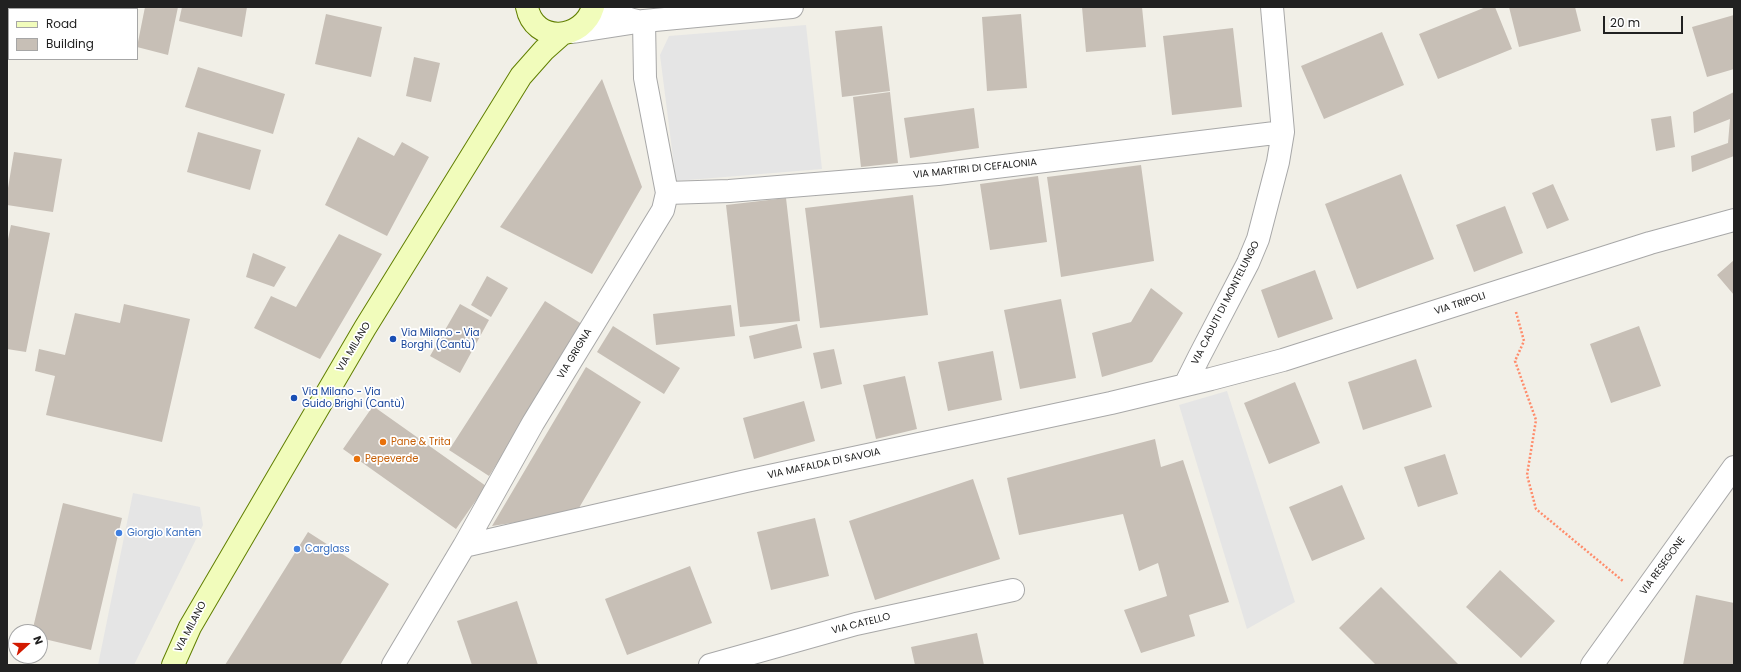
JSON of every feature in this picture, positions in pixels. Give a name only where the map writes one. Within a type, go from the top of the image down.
[{"type":"main road","name":"VIA MILANO","points":[[172,665],[194,620],[365,328],[520,76],[544,50],[568,33],[582,26],[589,18],[593,7]]},
{"type":"main road","name":"VIA MILANO","points":[[520,76],[532,37],[530,14]]},
{"type":"main road","points":[[530,14],[542,29],[553,33],[568,33]]},
{"type":"street","points":[[605,7],[618,15],[631,20],[644,21]]},
{"type":"street","points":[[568,33],[644,21],[792,7]]},
{"type":"street","name":"VIA CADUTI DI MONTELUNGO","points":[[1185,385],[1198,357],[1248,263],[1258,239],[1278,162],[1283,132],[1272,7]]},
{"type":"street","name":"VIA GRIGNA","points":[[393,665],[464,546],[533,423],[663,210],[667,193],[645,78],[644,21]]},
{"type":"street","name":"VIA MARTIRI DI CEFALONIA","points":[[667,193],[729,190],[938,174],[1283,132]]},
{"type":"street","name":"VIA TRIPOLI","points":[[1185,385],[1283,360],[1650,243],[1734,220]]},
{"type":"street","name":"VIA MAFALDA DI SAVOIA","points":[[464,546],[746,481],[1111,403],[1185,385]]},
{"type":"street","name":"VIA RESEGONE","points":[[1592,665],[1734,467]]},
{"type":"street","name":"VIA CATELLO","points":[[710,665],[856,624],[1013,590]]},
{"type":"path","points":[[1510,288],[1524,341],[1515,361],[1536,420],[1527,475],[1536,510],[1642,596]]},
{"type":"shaded area","points":[[806,25],[822,169],[676,181],[660,55],[669,36]]},
{"type":"shaded area","points":[[1227,391],[1295,602],[1247,629],[1179,405]]},
{"type":"shaded area","points":[[133,493],[200,507],[203,525],[134,665],[98,665]]},
{"type":"building","points":[[80,7],[135,7],[135,8]]},
{"type":"building","points":[[145,7],[178,7],[168,55],[138,47]]},
{"type":"building","points":[[182,7],[247,7],[242,37],[179,21]]},
{"type":"building","points":[[1082,7],[1142,7],[1146,47],[1086,52]]},
{"type":"building","points":[[1486,7],[1495,7],[1512,49],[1438,79],[1419,34]]},
{"type":"building","points":[[1509,7],[1575,7],[1581,31],[1519,47]]},
{"type":"building","points":[[326,14],[382,27],[371,77],[315,64]]},
{"type":"building","points":[[1021,14],[1027,88],[987,91],[982,17]]},
{"type":"building","points":[[1734,15],[1734,69],[1707,77],[1692,27]]},
{"type":"building","points":[[882,26],[890,91],[842,97],[835,31]]},
{"type":"building","points":[[1233,28],[1242,107],[1172,115],[1163,36]]},
{"type":"building","points":[[1382,32],[1404,85],[1324,119],[1301,66]]},
{"type":"building","points":[[414,57],[440,63],[431,102],[406,96]]},
{"type":"building","points":[[198,67],[285,94],[273,134],[185,107]]},
{"type":"building","points":[[602,79],[642,187],[592,274],[500,227]]},
{"type":"building","points":[[890,92],[898,163],[861,167],[853,97]]},
{"type":"building","points":[[1734,92],[1734,156],[1692,172],[1691,156],[1728,143],[1730,119],[1694,133],[1693,112]]},
{"type":"building","points":[[974,108],[979,148],[910,158],[904,118]]},
{"type":"building","points":[[1671,116],[1675,147],[1656,151],[1651,119]]},
{"type":"building","points":[[198,132],[261,150],[250,190],[187,172]]},
{"type":"building","points":[[358,137],[394,156],[402,142],[429,157],[387,236],[325,205]]},
{"type":"building","points":[[14,152],[62,159],[53,212],[7,205],[7,194]]},
{"type":"building","points":[[1141,165],[1154,261],[1061,277],[1047,177]]},
{"type":"building","points":[[1401,174],[1434,259],[1357,289],[1325,204]]},
{"type":"building","points":[[1038,176],[1047,242],[990,250],[980,184]]},
{"type":"building","points":[[1553,184],[1569,220],[1547,229],[1532,193]]},
{"type":"building","points":[[913,195],[928,315],[820,328],[805,208]]},
{"type":"building","points":[[786,198],[800,321],[740,327],[726,205]]},
{"type":"building","points":[[1505,206],[1523,253],[1474,272],[1456,225]]},
{"type":"building","points":[[11,225],[50,233],[26,352],[7,349],[7,244]]},
{"type":"building","points":[[339,234],[382,254],[320,359],[254,328],[271,296],[296,307]]},
{"type":"building","points":[[253,253],[286,267],[274,287],[246,277]]},
{"type":"building","points":[[1734,260],[1734,295],[1717,275]]},
{"type":"building","points":[[1315,270],[1333,319],[1278,338],[1261,290]]},
{"type":"building","points":[[487,276],[508,288],[491,317],[471,305]]},
{"type":"building","points":[[1151,288],[1183,313],[1152,362],[1102,377],[1092,333],[1131,322]]},
{"type":"building","points":[[1061,299],[1076,378],[1020,389],[1004,310]]},
{"type":"building","points":[[545,301],[585,326],[489,476],[449,450]]},
{"type":"building","points":[[124,304],[190,319],[162,442],[46,415],[55,376],[35,371],[39,349],[65,355],[75,313],[120,323]]},
{"type":"building","points":[[460,304],[489,320],[460,373],[430,356]]},
{"type":"building","points":[[731,305],[735,336],[656,345],[653,314]]},
{"type":"building","points":[[797,324],[802,348],[754,359],[749,336]]},
{"type":"building","points":[[613,326],[680,368],[664,394],[597,352]]},
{"type":"building","points":[[1639,326],[1661,386],[1611,403],[1590,344]]},
{"type":"building","points":[[834,349],[842,384],[821,389],[813,353]]},
{"type":"building","points":[[993,351],[1002,400],[948,411],[938,362]]},
{"type":"building","points":[[1416,359],[1432,407],[1363,430],[1348,382]]},
{"type":"building","points":[[586,367],[641,402],[576,513],[492,526]]},
{"type":"building","points":[[905,376],[917,429],[876,439],[863,385]]},
{"type":"building","points":[[1295,382],[1320,443],[1269,464],[1244,403]]},
{"type":"building","points":[[804,401],[815,441],[754,459],[743,418]]},
{"type":"building","points":[[373,406],[486,486],[456,529],[343,449]]},
{"type":"building","points":[[1155,439],[1161,467],[1183,460],[1229,602],[1189,615],[1195,636],[1141,653],[1124,610],[1167,596],[1158,563],[1139,571],[1123,514],[1019,535],[1007,478]]},
{"type":"building","points":[[1445,454],[1458,494],[1418,507],[1404,467]]},
{"type":"building","points":[[973,479],[1000,559],[875,600],[849,521]]},
{"type":"building","points":[[1342,485],[1365,539],[1312,561],[1289,507]]},
{"type":"building","points":[[63,503],[122,518],[91,650],[48,640],[48,624],[34,624]]},
{"type":"building","points":[[815,518],[829,576],[771,590],[757,532]]},
{"type":"building","points":[[308,532],[389,584],[340,665],[225,665]]},
{"type":"building","points":[[690,566],[712,623],[627,655],[605,599]]},
{"type":"building","points":[[1500,570],[1555,621],[1521,658],[1466,607]]},
{"type":"building","points":[[1381,587],[1459,665],[1376,665],[1339,628]]},
{"type":"building","points":[[1696,595],[1734,603],[1734,665],[1683,665]]},
{"type":"building","points":[[517,601],[538,665],[472,665],[457,621]]},
{"type":"building","points":[[977,633],[984,665],[915,665],[911,647]]},
{"type":"place","name":"Via Milano - Via Borghi (Cantù)","points":[[393,339]]},
{"type":"place","name":"Via Milano - Via Guido Brighi (Cantù)","points":[[294,398]]},
{"type":"place","name":"Pane & Trita","points":[[383,442]]},
{"type":"place","name":"Pepeverde","points":[[357,459]]},
{"type":"place","name":"Giorgio Kanten","points":[[119,533]]},
{"type":"place","name":"Carglass","points":[[297,549]]}]
